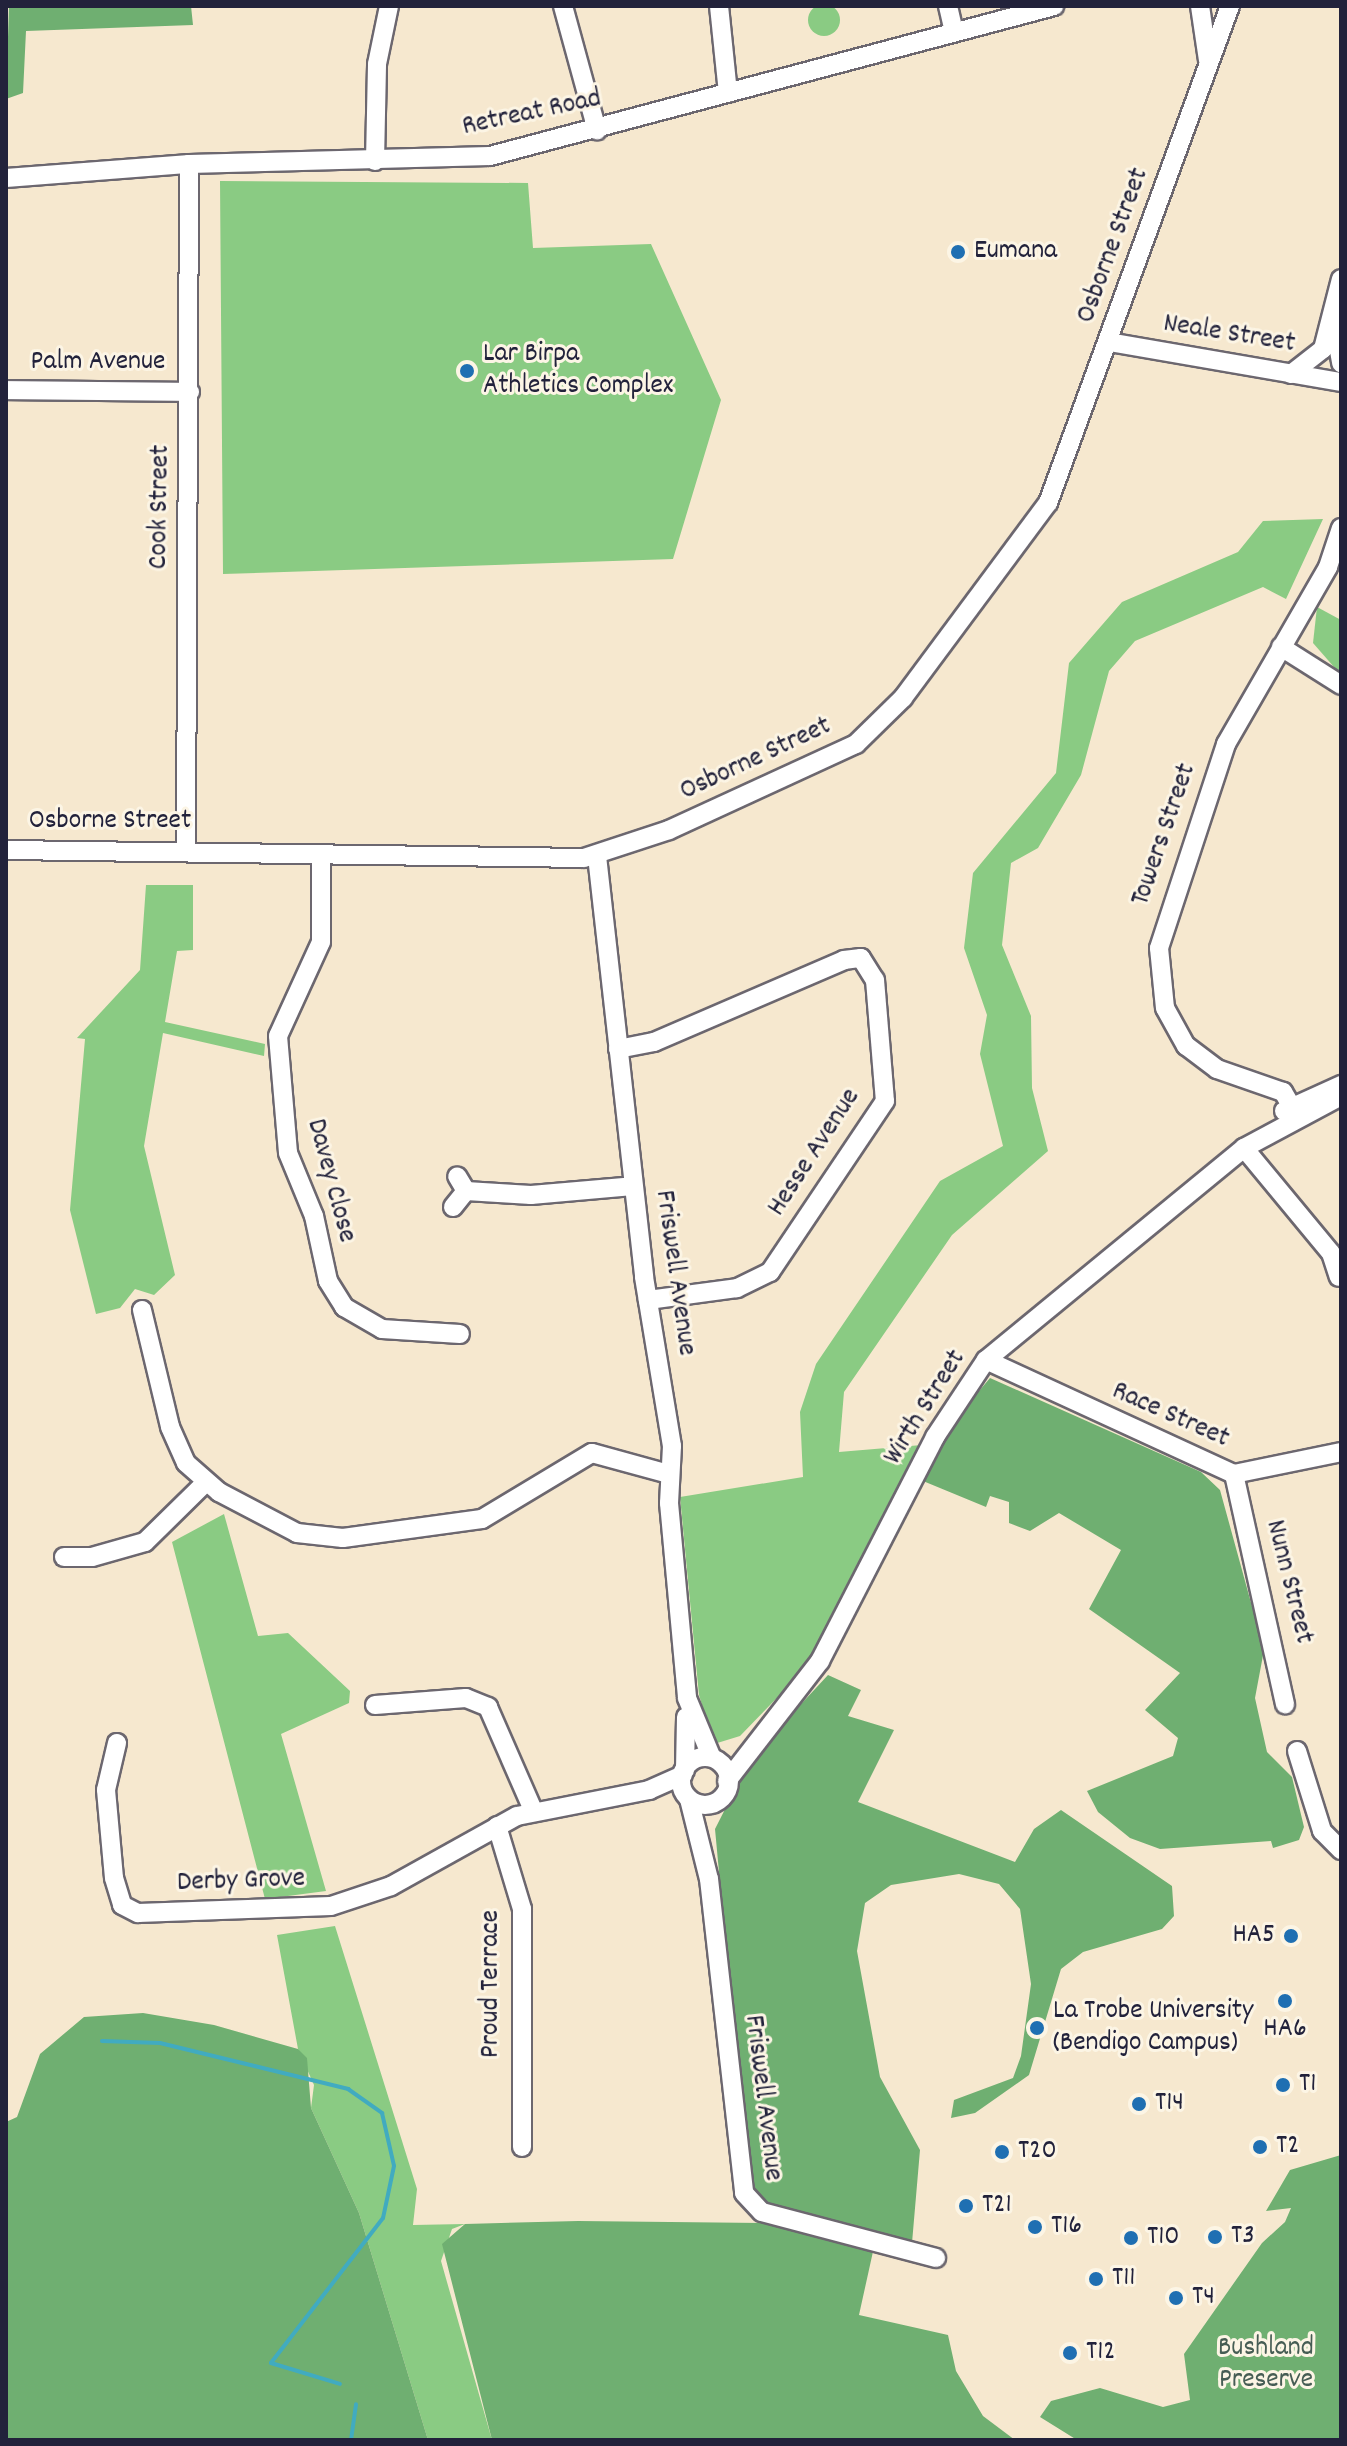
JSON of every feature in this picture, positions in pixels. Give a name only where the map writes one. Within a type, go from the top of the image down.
[{"type":"street","points":[[375,161],[377,64],[389,6]]},
{"type":"street","points":[[563,6],[597,130]]},
{"type":"street","points":[[719,6],[728,93]]},
{"type":"street","points":[[948,6],[954,31]]},
{"type":"street","name":"Retreat Road","points":[[6,178],[189,164],[490,156],[1054,6]]},
{"type":"street","name":"Osborne Street","points":[[1200,6],[1208,67]]},
{"type":"street","name":"Osborne Street","points":[[6,850],[186,850],[321,856],[597,856],[797,775],[880,724],[1048,503],[1230,6]]},
{"type":"street","name":"Cook Street","points":[[186,850],[189,164]]},
{"type":"street","points":[[1291,374],[1321,352],[1333,321],[1341,279]]},
{"type":"street","points":[[1333,321],[1341,363]]},
{"type":"street","name":"Neale Street","points":[[1109,342],[1341,382]]},
{"type":"street","name":"Palm Avenue","points":[[6,390],[190,392]]},
{"type":"street","name":"Towers Street","points":[[1296,1110],[1283,1092],[1217,1069],[1186,1046],[1165,1008],[1158,967],[1169,908],[1221,757],[1328,567],[1341,528]]},
{"type":"street","points":[[1281,647],[1341,685]]},
{"type":"street","name":"Davey Close","points":[[321,856],[321,942],[278,1036],[288,1153],[314,1216],[328,1281],[344,1307],[382,1329],[460,1334]]},
{"type":"street","name":"Friswell Avenue","points":[[597,856],[633,1186],[671,1436],[669,1474],[687,1698],[684,1772]]},
{"type":"street","name":"Hesse Avenue","points":[[618,1049],[654,1042],[844,960],[861,958],[872,969],[887,1089],[880,1112],[763,1279],[648,1300]]},
{"type":"street","name":"Wirth Street","points":[[727,1781],[765,1728],[820,1661],[935,1437],[986,1360],[1244,1148],[1296,1110],[1341,1085]]},
{"type":"street","name":"Wirth Street","points":[[1296,1110],[1341,1096]]},
{"type":"street","points":[[1244,1148],[1331,1253],[1339,1277]]},
{"type":"street","points":[[453,1207],[461,1183],[539,1195],[633,1186]]},
{"type":"street","points":[[142,1310],[174,1439],[205,1483],[281,1527],[332,1539],[482,1519],[585,1454],[611,1454],[669,1474]]},
{"type":"street","name":"Race Street","points":[[986,1360],[1234,1474],[1341,1452]]},
{"type":"street","name":"Nunn Street","points":[[1234,1474],[1285,1704]]},
{"type":"street","points":[[64,1557],[145,1542],[205,1483]]},
{"type":"street","points":[[375,1705],[466,1698],[488,1707],[533,1810]]},
{"type":"street","name":"Friswell Avenue","points":[[687,1698],[712,1756]]},
{"type":"street","name":"Wirth Street","points":[[712,1756],[765,1728]]},
{"type":"street","name":"Derby Grove","points":[[117,1743],[106,1790],[114,1878],[122,1905],[138,1913],[331,1906],[391,1886],[497,1826],[533,1810],[649,1790],[684,1772]]},
{"type":"street","points":[[1297,1751],[1322,1831],[1341,1850]]},
{"type":"street","points":[[712,1756],[727,1781],[718,1799],[706,1805],[688,1798],[684,1772],[712,1756]]},
{"type":"street","name":"Derby Grove","points":[[649,1790],[688,1798]]},
{"type":"street","name":"Friswell Avenue","points":[[688,1798],[705,1852],[748,2201],[772,2215],[936,2258]]},
{"type":"street","name":"Friswell Avenue","points":[[705,1852],[718,1799]]},
{"type":"street","name":"Proud Terrace","points":[[497,1826],[522,1909],[522,2147]]},
{"type":"green space","points":[[824,4],[836,8],[840,20],[836,32],[824,36],[812,32],[808,20],[812,8]]},
{"type":"green space","points":[[9,6],[191,6],[193,25],[26,31],[23,93],[6,99]]},
{"type":"green space","name":"Lar Birpa Athletics Complex","points":[[220,181],[528,183],[533,248],[651,244],[721,400],[673,559],[223,574]]},
{"type":"green space","points":[[1323,519],[1286,599],[1263,587],[1135,641],[1109,671],[1081,775],[1038,848],[1011,863],[1002,945],[1031,1016],[1032,1088],[1048,1151],[952,1235],[844,1392],[839,1452],[922,1445],[806,1668],[740,1736],[714,1744],[699,1695],[680,1497],[803,1477],[800,1412],[816,1364],[940,1181],[1003,1146],[980,1054],[987,1015],[964,948],[973,873],[1056,773],[1069,663],[1122,602],[1238,552],[1263,521]]},
{"type":"green space","points":[[1317,607],[1341,620],[1341,675],[1313,643]]},
{"type":"green space","points":[[146,885],[193,885],[193,950],[177,951],[165,1022],[265,1044],[264,1056],[163,1033],[144,1146],[175,1275],[154,1295],[135,1289],[120,1308],[96,1314],[70,1210],[85,1039],[77,1038],[140,970]]},
{"type":"green space","points":[[990,1378],[1201,1472],[1220,1490],[1264,1650],[1255,1698],[1267,1752],[1292,1777],[1304,1827],[1299,1840],[1273,1848],[1271,1841],[1160,1849],[1130,1838],[1098,1812],[1087,1791],[1173,1756],[1178,1738],[1145,1710],[1180,1673],[1089,1609],[1121,1550],[1059,1513],[1030,1531],[1009,1523],[1009,1502],[990,1496],[986,1507],[923,1481],[958,1416]]},
{"type":"green space","points":[[224,1514],[258,1636],[288,1633],[350,1691],[349,1703],[281,1734],[326,1891],[265,1899],[172,1542]]},
{"type":"green space","points":[[828,1675],[861,1690],[848,1716],[894,1730],[858,1802],[1015,1862],[1034,1829],[1061,1810],[1172,1886],[1174,1916],[1162,1929],[1083,1952],[1061,1969],[1029,2075],[975,2113],[951,2118],[954,2100],[1013,2078],[1021,2056],[1031,1984],[1020,1909],[999,1884],[959,1874],[891,1885],[865,1903],[857,1951],[880,2077],[920,2150],[912,2243],[766,2204],[753,2194],[747,2173],[715,1829],[751,1758]]},
{"type":"green space","points":[[335,1926],[417,2189],[413,2225],[465,2224],[452,2229],[441,2261],[492,2440],[428,2440],[359,2213],[311,2108],[314,2085],[298,2049],[277,1935]]},
{"type":"green space","points":[[143,2013],[214,2025],[298,2049],[307,2058],[311,2108],[359,2213],[428,2440],[6,2440],[6,2122],[17,2117],[40,2054],[84,2017]]},
{"type":"green space","name":"Bushland Preserve","points":[[1341,2155],[1341,2440],[1077,2440],[1040,2417],[1051,2401],[1100,2388],[1163,2407],[1190,2400],[1184,2354],[1262,2243],[1285,2222],[1291,2208],[1266,2211],[1290,2170]]},
{"type":"green space","points":[[578,2221],[762,2223],[874,2247],[859,2315],[948,2335],[956,2371],[983,2416],[1015,2440],[492,2440],[442,2244],[465,2224]]},
{"type":"waterway","points":[[102,2041],[160,2043],[348,2089],[382,2113],[394,2166],[383,2218],[271,2363],[340,2384]]},
{"type":"waterway","points":[[351,2440],[356,2404]]},
{"type":"place","name":"Eumana","points":[[958,252]]},
{"type":"place","name":"Lar Birpa Athletics Complex","points":[[467,371]]},
{"type":"place","name":"HA5","points":[[1291,1936]]},
{"type":"place","name":"HA6","points":[[1285,2001]]},
{"type":"place","name":"La Trobe University (Bendigo Campus)","points":[[1037,2028]]},
{"type":"place","name":"T1","points":[[1283,2085]]},
{"type":"place","name":"T14","points":[[1139,2104]]},
{"type":"place","name":"T2","points":[[1260,2147]]},
{"type":"place","name":"T20","points":[[1002,2152]]},
{"type":"place","name":"T21","points":[[966,2206]]},
{"type":"place","name":"T16","points":[[1035,2227]]},
{"type":"place","name":"T3","points":[[1215,2237]]},
{"type":"place","name":"T10","points":[[1131,2238]]},
{"type":"place","name":"T11","points":[[1096,2279]]},
{"type":"place","name":"T4","points":[[1176,2298]]},
{"type":"place","name":"T12","points":[[1070,2353]]}]
